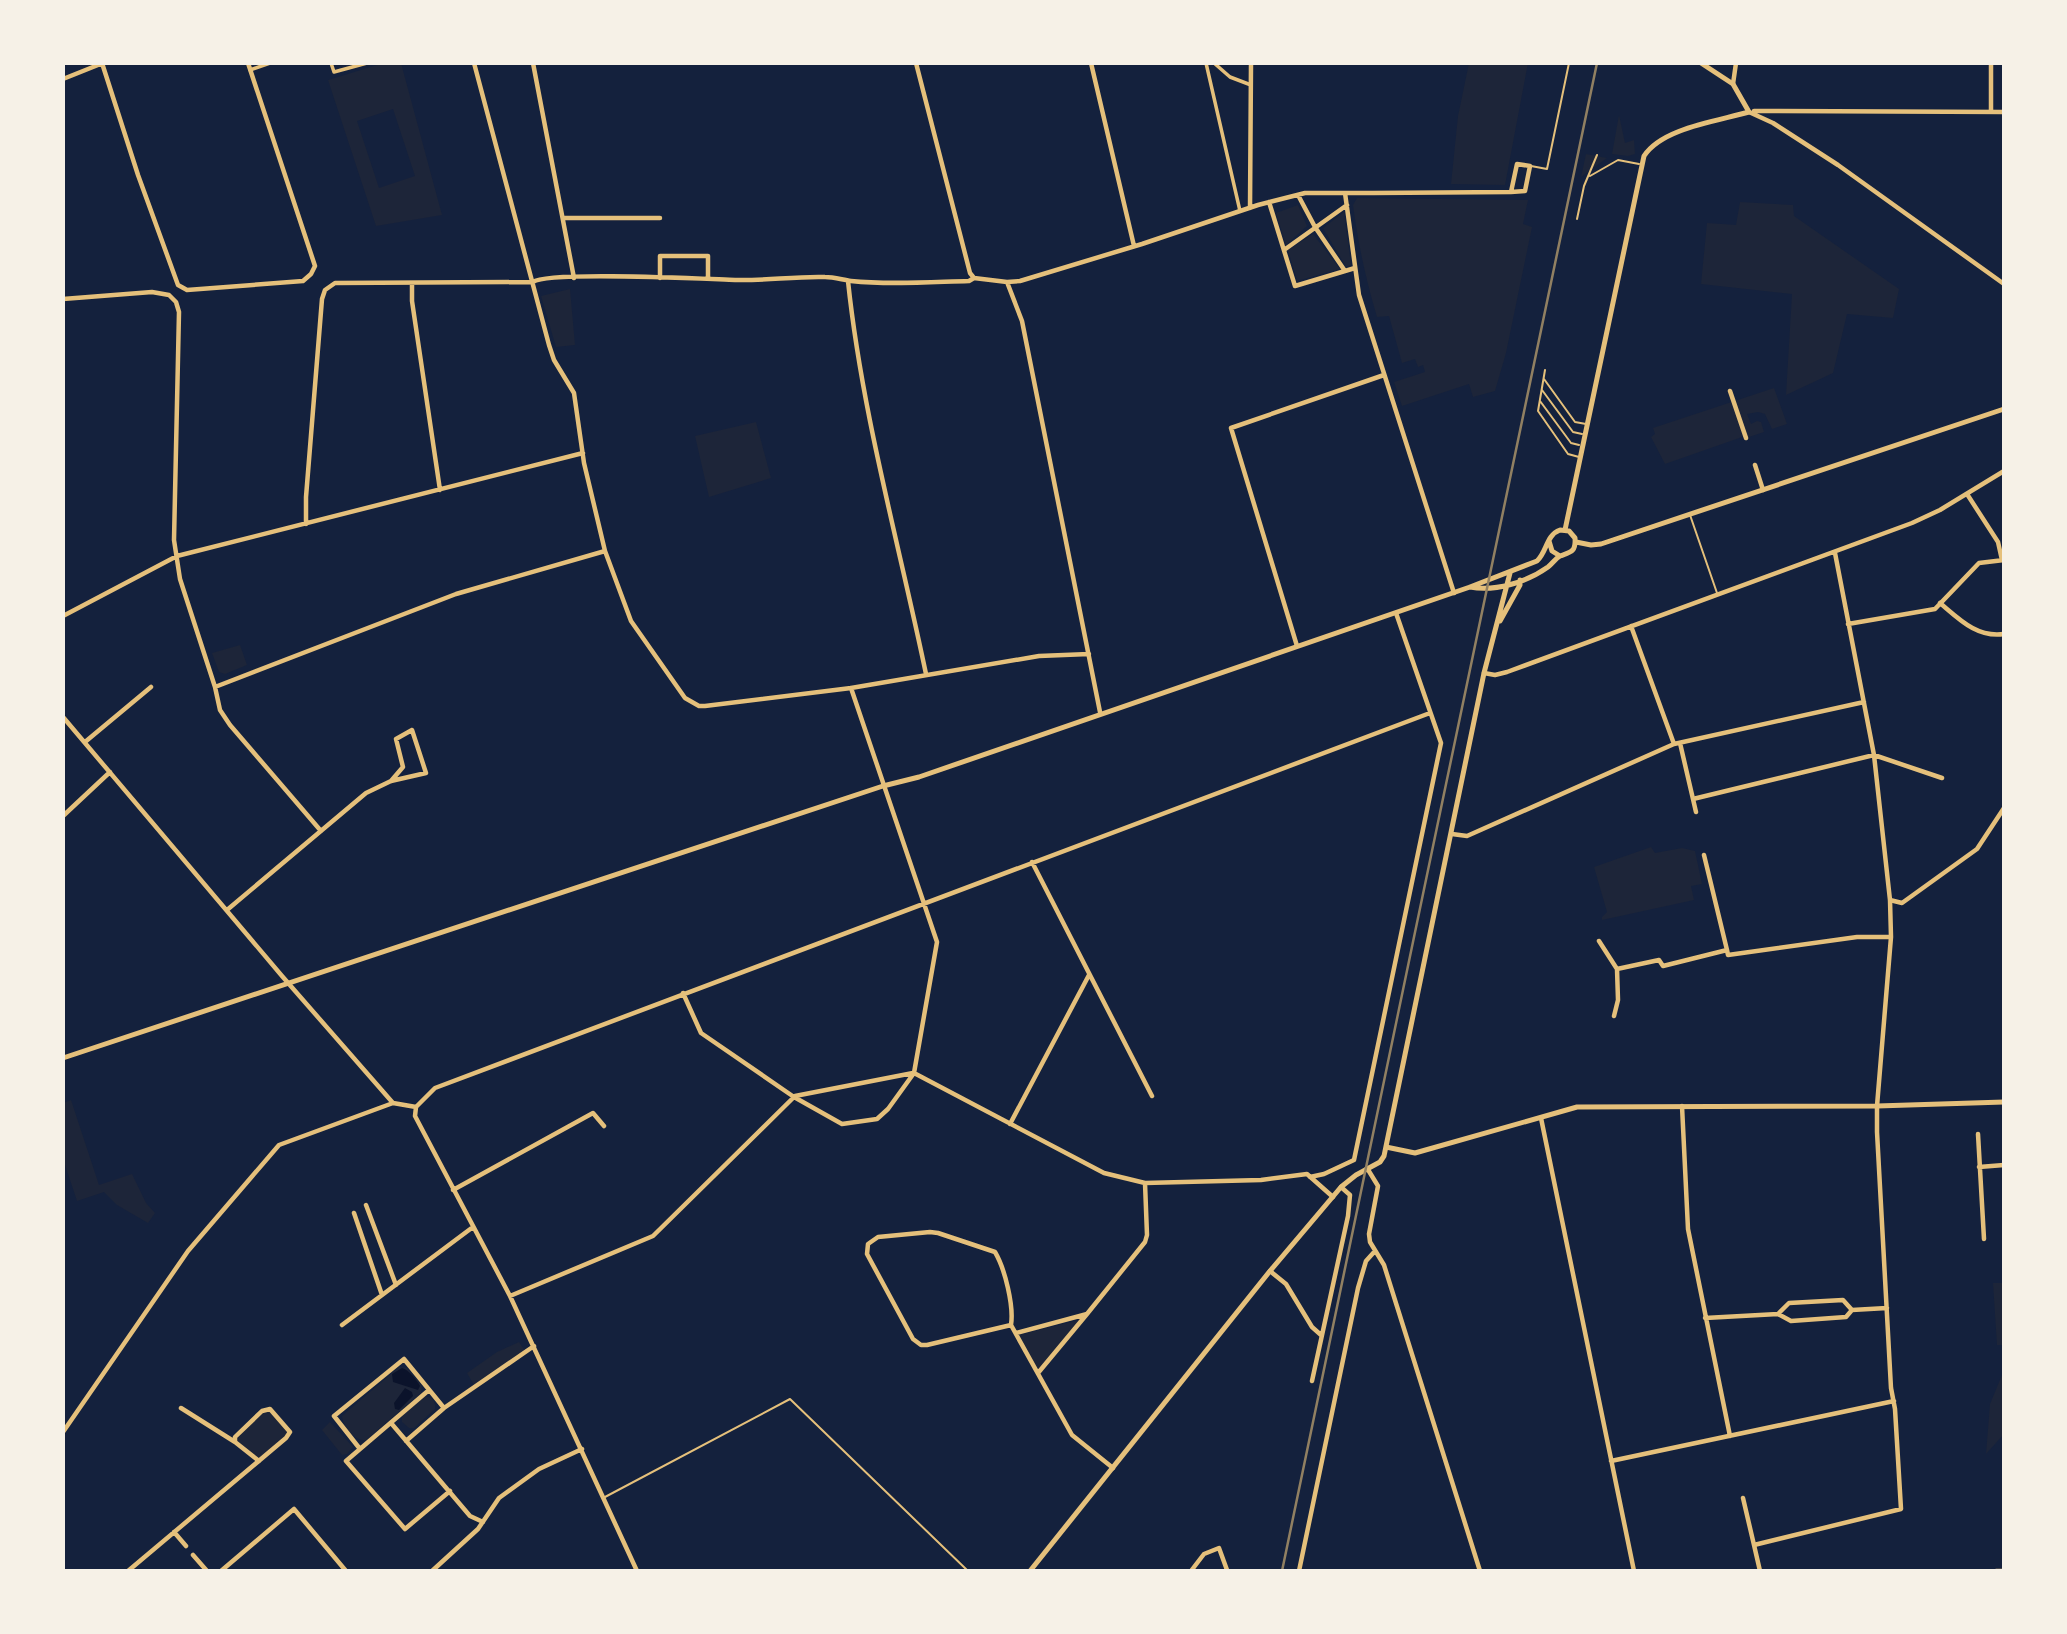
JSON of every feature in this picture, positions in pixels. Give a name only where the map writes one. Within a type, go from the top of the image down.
[{"type":"street","points":[[63,79],[102,63],[138,175],[178,285],[187,290],[303,281],[311,274],[315,260],[248,63]]},
{"type":"street","points":[[250,70],[270,63]]},
{"type":"street","points":[[331,63],[334,72],[367,63]]},
{"type":"street","points":[[474,63],[554,360],[574,393],[584,463],[605,551],[631,621],[685,698],[705,706],[851,688],[1039,656],[1089,654]]},
{"type":"street","points":[[533,63],[574,278]]},
{"type":"street","points":[[916,63],[970,272],[974,278]]},
{"type":"street","points":[[1091,63],[1134,246]]},
{"type":"street","points":[[1206,63],[1240,212]]},
{"type":"street","points":[[1214,63],[1230,77],[1251,85]]},
{"type":"street","points":[[1250,208],[1251,63]]},
{"type":"street","points":[[1701,63],[1733,84],[1749,112],[1765,118],[1838,166],[2004,284]]},
{"type":"street","points":[[1733,84],[1736,63]]},
{"type":"street","points":[[1991,63],[1991,112]]},
{"type":"street","points":[[1565,530],[1640,164],[1650,148],[1663,138],[1749,112],[2004,112]]},
{"type":"street","points":[[306,524],[322,299],[325,290],[335,283],[533,282],[538,278],[708,278],[764,281],[784,277],[829,277],[848,281],[969,281],[974,278],[1020,281],[1298,195],[1345,193],[1511,192],[1525,191],[1530,166],[1517,164],[1511,192]]},
{"type":"street","points":[[1345,193],[1359,295],[1454,593]]},
{"type":"street","points":[[1298,195],[1315,227],[1345,271]]},
{"type":"street","points":[[1269,202],[1295,286],[1355,268]]},
{"type":"street","points":[[1284,250],[1347,205]]},
{"type":"street","points":[[564,218],[660,218]]},
{"type":"street","points":[[660,278],[660,256],[708,256],[708,278]]},
{"type":"street","points":[[848,281],[852,321],[878,453],[926,674]]},
{"type":"street","points":[[1007,282],[1022,321],[1100,712]]},
{"type":"street","points":[[412,283],[412,301],[440,490]]},
{"type":"street","points":[[63,299],[152,292],[169,295],[176,302],[179,312],[174,540],[180,579],[220,710],[321,831]]},
{"type":"street","points":[[1297,646],[1231,428],[1384,375]]},
{"type":"street","points":[[1730,391],[1746,438]]},
{"type":"street","points":[[1576,542],[1601,544],[2004,410]]},
{"type":"street","points":[[63,617],[177,556],[583,453]]},
{"type":"street","points":[[1755,466],[1763,491]]},
{"type":"street","points":[[1484,673],[1507,673],[1835,553],[1912,523],[2004,471]]},
{"type":"street","points":[[1848,624],[1934,609],[1979,563],[2003,560],[1998,542],[1967,494]]},
{"type":"street","points":[[63,1058],[883,786],[919,777],[1083,721],[1100,712],[1454,593],[1537,561],[1555,532],[1565,530],[1573,534],[1576,542],[1571,553],[1560,556],[1548,567],[1507,585],[1482,589],[1470,587]]},
{"type":"street","points":[[1549,541],[1552,551],[1560,556]]},
{"type":"street","points":[[215,687],[456,594],[605,551]]},
{"type":"street","points":[[1754,1545],[1901,1509],[1877,1106],[1891,937],[1890,900],[1874,755],[1835,553]]},
{"type":"street","points":[[1030,1571],[1341,1187],[1380,1162],[1386,1147],[1484,673],[1510,573]]},
{"type":"street","points":[[1496,627],[1520,580]]},
{"type":"street","points":[[1940,603],[1972,629],[1983,634],[2004,634]]},
{"type":"street","points":[[1310,1177],[1324,1174],[1354,1160],[1441,743],[1396,613]]},
{"type":"street","points":[[1631,626],[1674,744]]},
{"type":"street","points":[[85,742],[151,687]]},
{"type":"street","points":[[683,993],[701,1033],[794,1097],[842,1124],[877,1119],[888,1109],[915,1073],[937,942],[851,688]]},
{"type":"street","points":[[1452,834],[1468,836],[1674,744],[1864,702]]},
{"type":"street","points":[[638,1571],[510,1296],[415,1116],[416,1107],[435,1088],[1430,713]]},
{"type":"street","points":[[63,717],[393,1103]]},
{"type":"street","points":[[227,910],[366,793],[391,781],[426,773],[412,730],[397,739],[403,767],[391,781]]},
{"type":"street","points":[[1680,743],[1696,812]]},
{"type":"street","points":[[1693,799],[1874,755],[1942,778]]},
{"type":"street","points":[[63,816],[110,772]]},
{"type":"street","points":[[1890,900],[1902,903],[1977,849],[2004,808]]},
{"type":"street","points":[[1704,855],[1728,956],[1857,937],[1891,937]]},
{"type":"street","points":[[1032,862],[1152,1096]]},
{"type":"street","points":[[1599,942],[1617,970],[1618,1000],[1614,1016]]},
{"type":"street","points":[[1617,970],[1659,960],[1663,966],[1727,950]]},
{"type":"street","points":[[1010,1124],[1089,975]]},
{"type":"street","points":[[510,1296],[653,1236],[794,1097],[915,1073],[1104,1173],[1145,1183],[1261,1180],[1307,1174],[1333,1197]]},
{"type":"street","points":[[1386,1147],[1415,1153],[1577,1107],[1877,1106],[2004,1102]]},
{"type":"street","points":[[64,1429],[188,1251],[279,1145],[393,1103],[416,1107]]},
{"type":"street","points":[[1682,1106],[1688,1229],[1730,1436]]},
{"type":"street","points":[[453,1191],[593,1113],[604,1126]]},
{"type":"street","points":[[1541,1118],[1634,1571]]},
{"type":"street","points":[[1978,1135],[1984,1239]]},
{"type":"street","points":[[1979,1167],[2004,1165]]},
{"type":"street","points":[[1367,1168],[1378,1186],[1369,1234],[1370,1242],[1384,1265],[1480,1571]]},
{"type":"street","points":[[1038,1373],[1145,1242],[1145,1183]]},
{"type":"street","points":[[1312,1381],[1348,1216],[1350,1195],[1341,1187]]},
{"type":"street","points":[[366,1205],[396,1285]]},
{"type":"street","points":[[354,1213],[382,1295]]},
{"type":"street","points":[[342,1325],[473,1227]]},
{"type":"street","points":[[1011,1325],[921,1345],[913,1339],[867,1254],[869,1244],[878,1237],[938,1233],[995,1252],[1001,1261],[1013,1315],[1011,1325],[1072,1435],[1113,1468]]},
{"type":"street","points":[[1299,1571],[1358,1287],[1366,1261],[1375,1251]]},
{"type":"street","points":[[1270,1272],[1286,1284],[1312,1327],[1322,1336]]},
{"type":"street","points":[[1778,1314],[1789,1303],[1843,1300],[1852,1310]]},
{"type":"street","points":[[1705,1318],[1778,1314],[1790,1321],[1846,1317],[1852,1310],[1887,1307]]},
{"type":"street","points":[[1016,1333],[1087,1314]]},
{"type":"street","points":[[407,1441],[444,1408],[534,1346]]},
{"type":"street","points":[[360,1450],[334,1416],[404,1359],[444,1408]]},
{"type":"street","points":[[429,1390],[346,1461],[405,1529],[450,1491]]},
{"type":"street","points":[[1611,1461],[1894,1401]]},
{"type":"street","points":[[181,1408],[235,1442],[258,1461]]},
{"type":"street","points":[[128,1571],[290,1432],[275,1411],[270,1409],[262,1411],[239,1432],[235,1442]]},
{"type":"street","points":[[391,1423],[470,1516],[483,1522]]},
{"type":"street","points":[[432,1571],[483,1522],[499,1499],[539,1469],[582,1450]]},
{"type":"street","points":[[1743,1498],[1760,1571]]},
{"type":"street","points":[[221,1571],[294,1509],[346,1571]]},
{"type":"street","points":[[174,1532],[186,1546]]},
{"type":"street","points":[[1191,1571],[1204,1554],[1219,1548],[1227,1570]]},
{"type":"street","points":[[193,1555],[207,1571]]},
{"type":"street","points":[[1996,1571],[2004,1571]]},
{"type":"lane","points":[[1530,166],[1547,169],[1569,63]]},
{"type":"lane","points":[[1577,219],[1584,187],[1597,155]]},
{"type":"lane","points":[[1590,176],[1618,160],[1640,164]]},
{"type":"lane","points":[[1545,370],[1538,411],[1568,454],[1580,457]]},
{"type":"lane","points":[[1543,378],[1575,422],[1587,424]]},
{"type":"lane","points":[[1542,389],[1573,432],[1584,435]]},
{"type":"lane","points":[[1539,400],[1571,443],[1582,446]]},
{"type":"lane","points":[[1690,514],[1718,594]]},
{"type":"lane","points":[[604,1497],[790,1399],[968,1571]]},
{"type":"shaded area","points":[[384,63],[401,63],[442,215],[376,226],[328,80]],"holes":[[[393,109],[415,176],[379,188],[357,121]]]},
{"type":"shaded area","points":[[1469,63],[1528,63],[1505,185],[1451,184],[1458,116]]},
{"type":"shaded area","points":[[1619,115],[1625,143],[1634,140],[1635,154],[1612,154]]},
{"type":"shaded area","points":[[1586,154],[1607,158],[1581,177]]},
{"type":"shaded area","points":[[1357,198],[1528,200],[1523,224],[1532,227],[1506,353],[1495,391],[1473,397],[1469,384],[1402,406],[1394,382],[1425,372],[1423,365],[1418,367],[1415,359],[1402,363],[1389,316],[1377,317],[1357,234],[1353,205]]},
{"type":"shaded area","points":[[1740,202],[1793,205],[1794,216],[1899,289],[1893,318],[1847,314],[1833,373],[1786,395],[1792,294],[1701,284],[1707,223],[1736,225]]},
{"type":"shaded area","points":[[1298,205],[1307,226],[1286,245],[1276,213]]},
{"type":"shaded area","points":[[1344,212],[1351,265],[1346,267],[1323,228]]},
{"type":"shaded area","points":[[1313,234],[1340,269],[1297,281],[1288,250]]},
{"type":"shaded area","points":[[570,289],[575,345],[556,347],[541,296]]},
{"type":"shaded area","points":[[1774,388],[1787,424],[1772,429],[1765,414],[1747,414],[1751,424],[1761,422],[1764,432],[1665,464],[1651,437],[1655,434],[1653,428]]},
{"type":"shaded area","points":[[756,422],[771,478],[709,497],[695,436]]},
{"type":"shaded area","points":[[240,645],[247,665],[225,674],[219,672],[212,653]]},
{"type":"shaded area","points":[[1651,847],[1655,853],[1682,848],[1695,851],[1702,884],[1691,886],[1694,900],[1602,920],[1607,912],[1594,867]]},
{"type":"shaded area","points":[[71,1100],[99,1185],[132,1174],[146,1203],[155,1213],[148,1223],[117,1205],[104,1192],[77,1201],[63,1159],[63,1103]]},
{"type":"shaded area","points":[[1993,1283],[2004,1283],[2004,1345],[1997,1345]]},
{"type":"shaded area","points":[[1079,1320],[1039,1371],[1019,1335]]},
{"type":"shaded area","points":[[519,1342],[525,1351],[474,1385],[467,1373],[497,1352]]},
{"type":"shaded area","points":[[399,1367],[407,1368],[422,1386],[421,1393],[366,1440],[357,1438],[347,1428],[342,1416]]},
{"type":"shaded area","points":[[402,1368],[417,1381],[420,1386],[418,1390],[393,1382],[392,1374]]},
{"type":"shaded area","points":[[2004,1370],[2004,1434],[1986,1454],[1990,1404]]},
{"type":"shaded area","points":[[405,1388],[412,1392],[413,1396],[399,1410],[395,1409],[394,1403]]},
{"type":"shaded area","points":[[424,1397],[433,1400],[435,1409],[414,1428],[409,1428],[402,1422],[402,1416]]},
{"type":"shaded area","points":[[270,1409],[290,1432],[259,1461],[235,1442],[235,1437],[262,1411]]},
{"type":"shaded area","points":[[330,1422],[353,1447],[347,1454],[342,1455],[322,1430]]},
{"type":"railway","points":[[1282,1571],[1597,63]]}]
